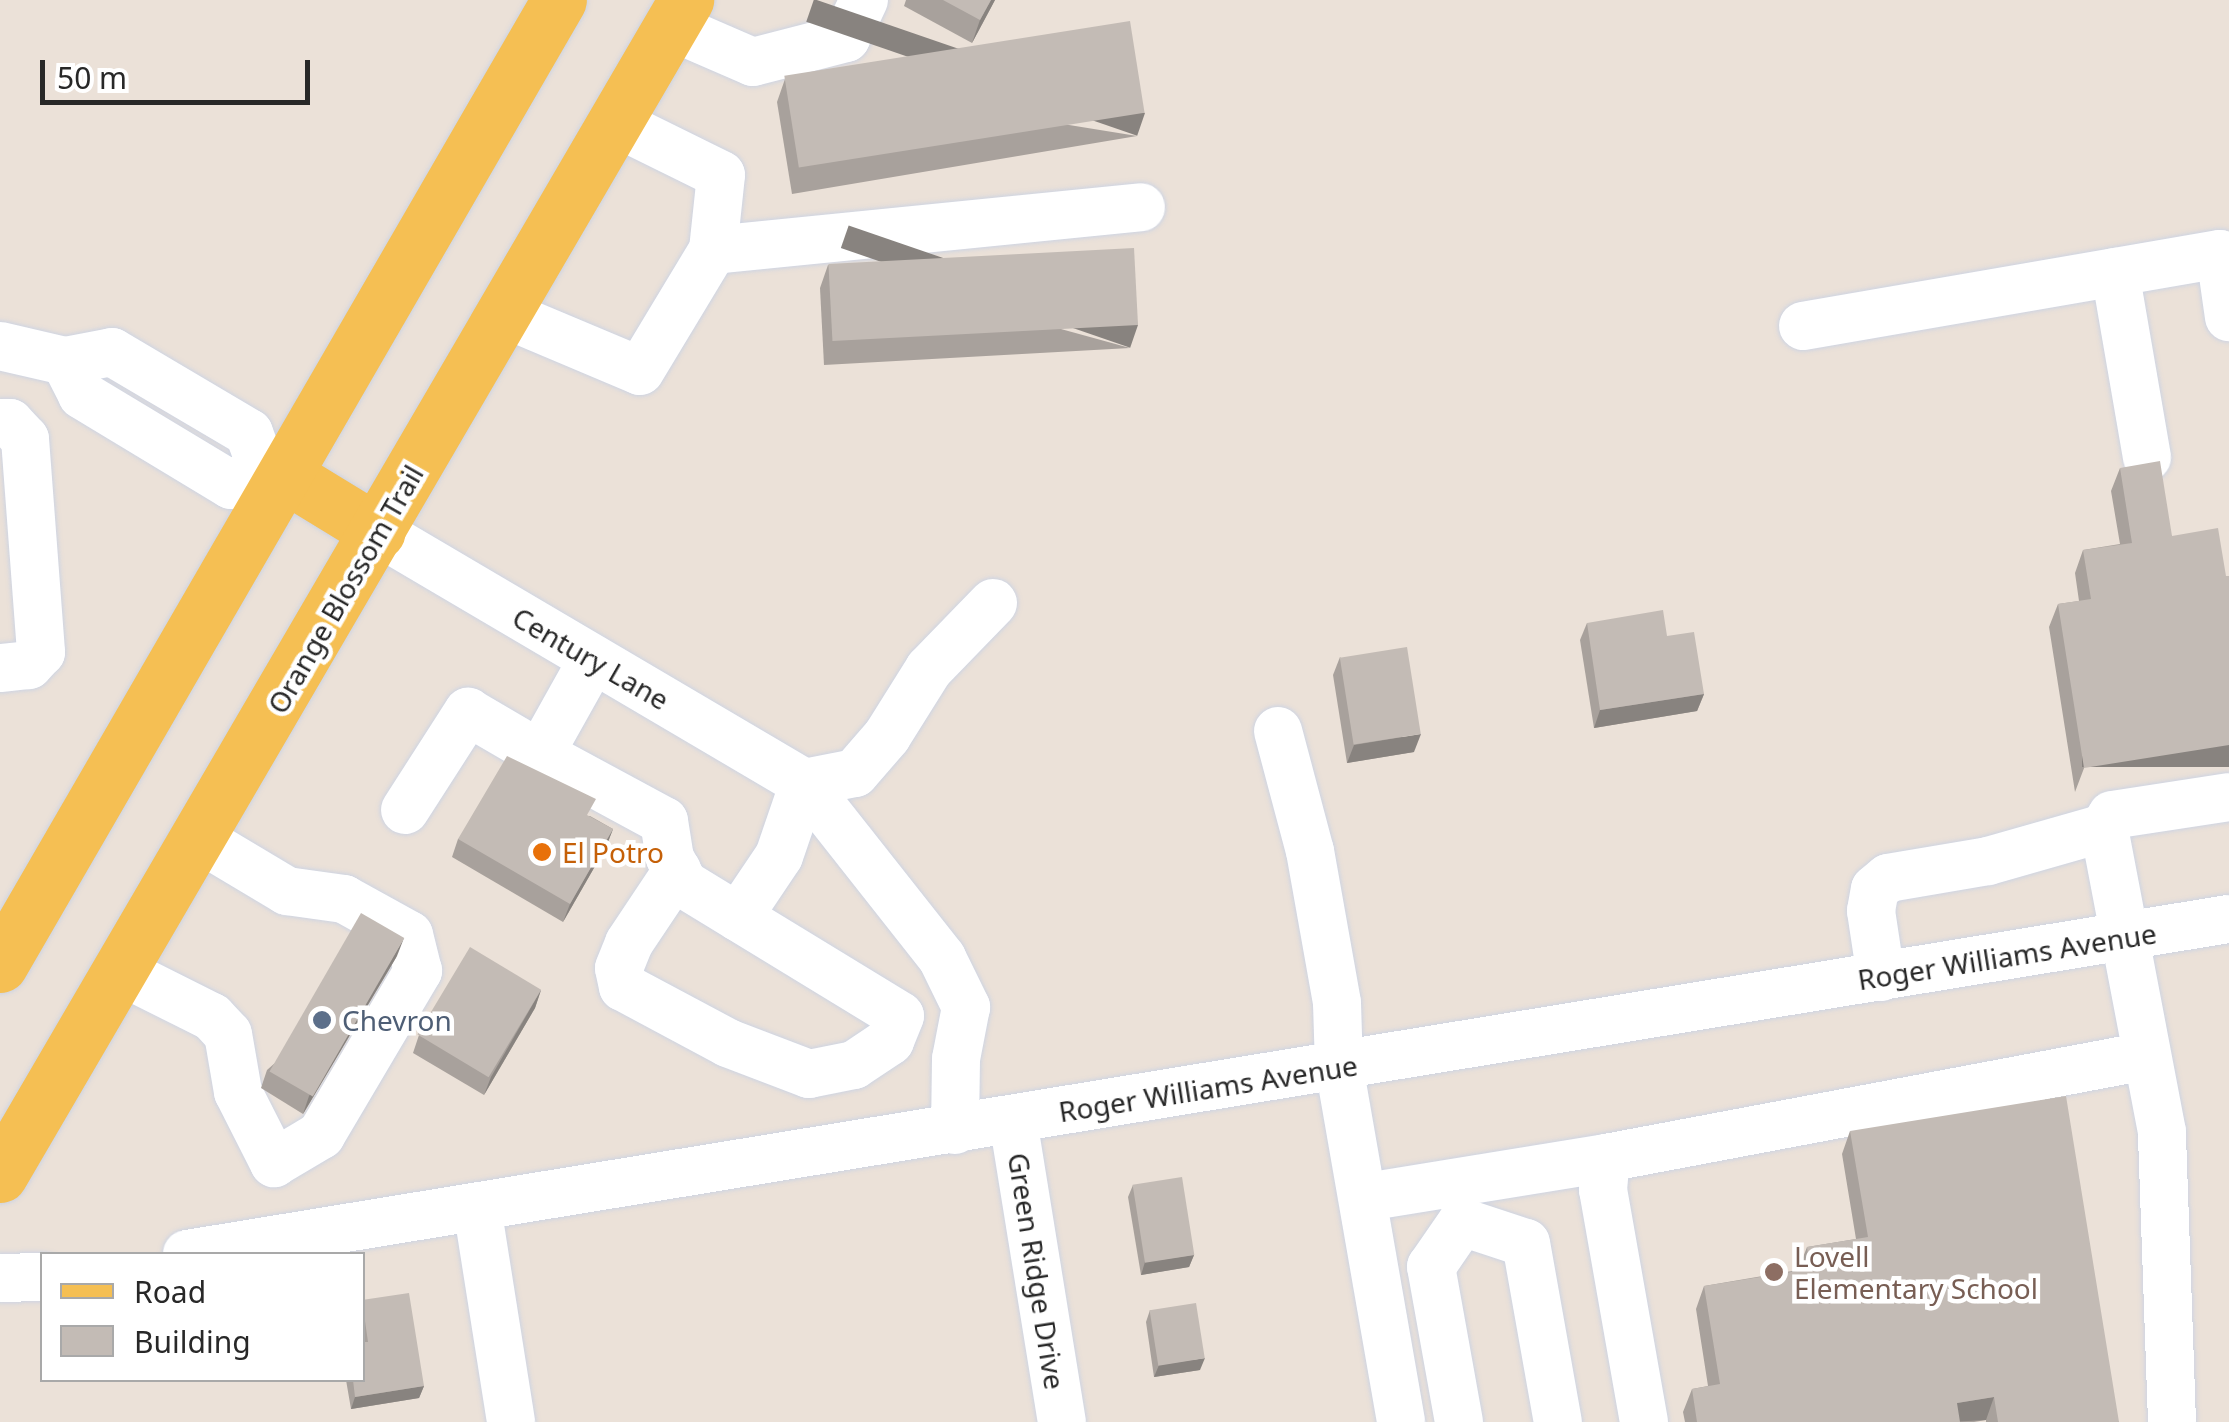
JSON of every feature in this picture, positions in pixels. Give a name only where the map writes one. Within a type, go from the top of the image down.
[{"type":"main road","points":[[0,965],[275,473],[559,0]]},
{"type":"main road","name":"Orange Blossom Trail","points":[[0,1175],[679,14]]},
{"type":"main road","points":[[275,473],[378,532]]},
{"type":"street","points":[[679,14],[753,62],[846,38],[864,0]]},
{"type":"street","points":[[506,315],[640,370],[713,250],[722,175],[616,123]]},
{"type":"street","points":[[713,250],[1141,207]]},
{"type":"street","points":[[1803,326],[2220,254],[2229,316]]},
{"type":"street","points":[[2115,272],[2148,457]]},
{"type":"street","points":[[0,346],[65,361],[112,352],[249,433],[275,473]]},
{"type":"street","points":[[0,423],[10,423],[25,439],[41,652],[30,665],[0,668]]},
{"type":"street","name":"Century Lane","points":[[378,532],[804,783]]},
{"type":"street","points":[[804,783],[854,773],[888,736],[929,669],[993,603]]},
{"type":"street","points":[[540,754],[593,659]]},
{"type":"street","points":[[405,810],[468,712],[664,821],[684,884],[900,1016],[890,1041],[854,1065],[808,1074],[728,1043],[623,987],[619,968],[629,943],[677,871]]},
{"type":"street","points":[[1278,731],[1314,870],[1336,1003],[1339,1066],[1366,1197],[1401,1422]]},
{"type":"street","points":[[738,917],[780,856],[804,783]]},
{"type":"street","points":[[804,783],[942,958],[966,1007],[955,1130]]},
{"type":"street","points":[[2172,1422],[2162,1132],[2121,937],[2104,828],[2112,815],[2229,797]]},
{"type":"street","points":[[1882,977],[1871,911],[1875,889],[1888,878],[1988,861],[2104,828]]},
{"type":"street","points":[[198,838],[286,892],[344,899],[409,935],[418,972],[322,1135],[274,1163]]},
{"type":"street","name":"Roger Williams Avenue","points":[[200,1252],[2229,919]]},
{"type":"street","points":[[120,972],[212,1018],[228,1034],[238,1092],[274,1163],[282,1239]]},
{"type":"street","points":[[1366,1197],[1606,1158],[2146,1056]]},
{"type":"street","name":"Green Ridge Drive","points":[[1013,1120],[1062,1422]]},
{"type":"street","points":[[1606,1158],[1603,1190],[1644,1422]]},
{"type":"street","points":[[477,1206],[511,1422]]},
{"type":"street","points":[[1460,1422],[1431,1267],[1462,1222],[1526,1242],[1558,1422]]},
{"type":"street","points":[[0,1278],[40,1277]]},
{"type":"building","points":[[943,0],[991,0],[980,20]]},
{"type":"building","points":[[1130,21],[1145,113],[799,168],[784,76]]},
{"type":"building","points":[[1134,248],[1138,325],[832,341],[828,264]]},
{"type":"building","points":[[2160,461],[2172,536],[2218,528],[2229,576],[2229,745],[2084,768],[2058,604],[2091,599],[2083,550],[2132,543],[2120,468]]},
{"type":"building","points":[[1663,610],[1667,636],[1694,632],[1704,694],[1600,710],[1587,623]]},
{"type":"building","points":[[1407,647],[1421,734],[1354,745],[1340,658]]},
{"type":"building","points":[[507,756],[596,799],[587,815],[613,829],[570,904],[458,839]]},
{"type":"building","points":[[361,913],[404,938],[313,1096],[270,1071]]},
{"type":"building","points":[[470,947],[541,990],[489,1077],[417,1034]]},
{"type":"building","points":[[2066,1096],[2119,1422],[1998,1422],[1994,1397],[1957,1403],[1960,1422],[1697,1422],[1692,1389],[1720,1384],[1704,1286],[1810,1269],[1807,1247],[1868,1237],[1850,1131]]},
{"type":"building","points":[[1182,1177],[1194,1255],[1145,1263],[1133,1185]]},
{"type":"building","points":[[409,1293],[424,1386],[355,1397],[353,1382],[365,1382],[365,1300]]},
{"type":"building","points":[[1196,1303],[1205,1358],[1158,1366],[1150,1310]]},
{"type":"place","name":"El Potro","points":[[542,852]]},
{"type":"place","name":"Chevron","points":[[322,1020]]},
{"type":"place","name":"Lovell Elementary School","points":[[1774,1272]]}]
